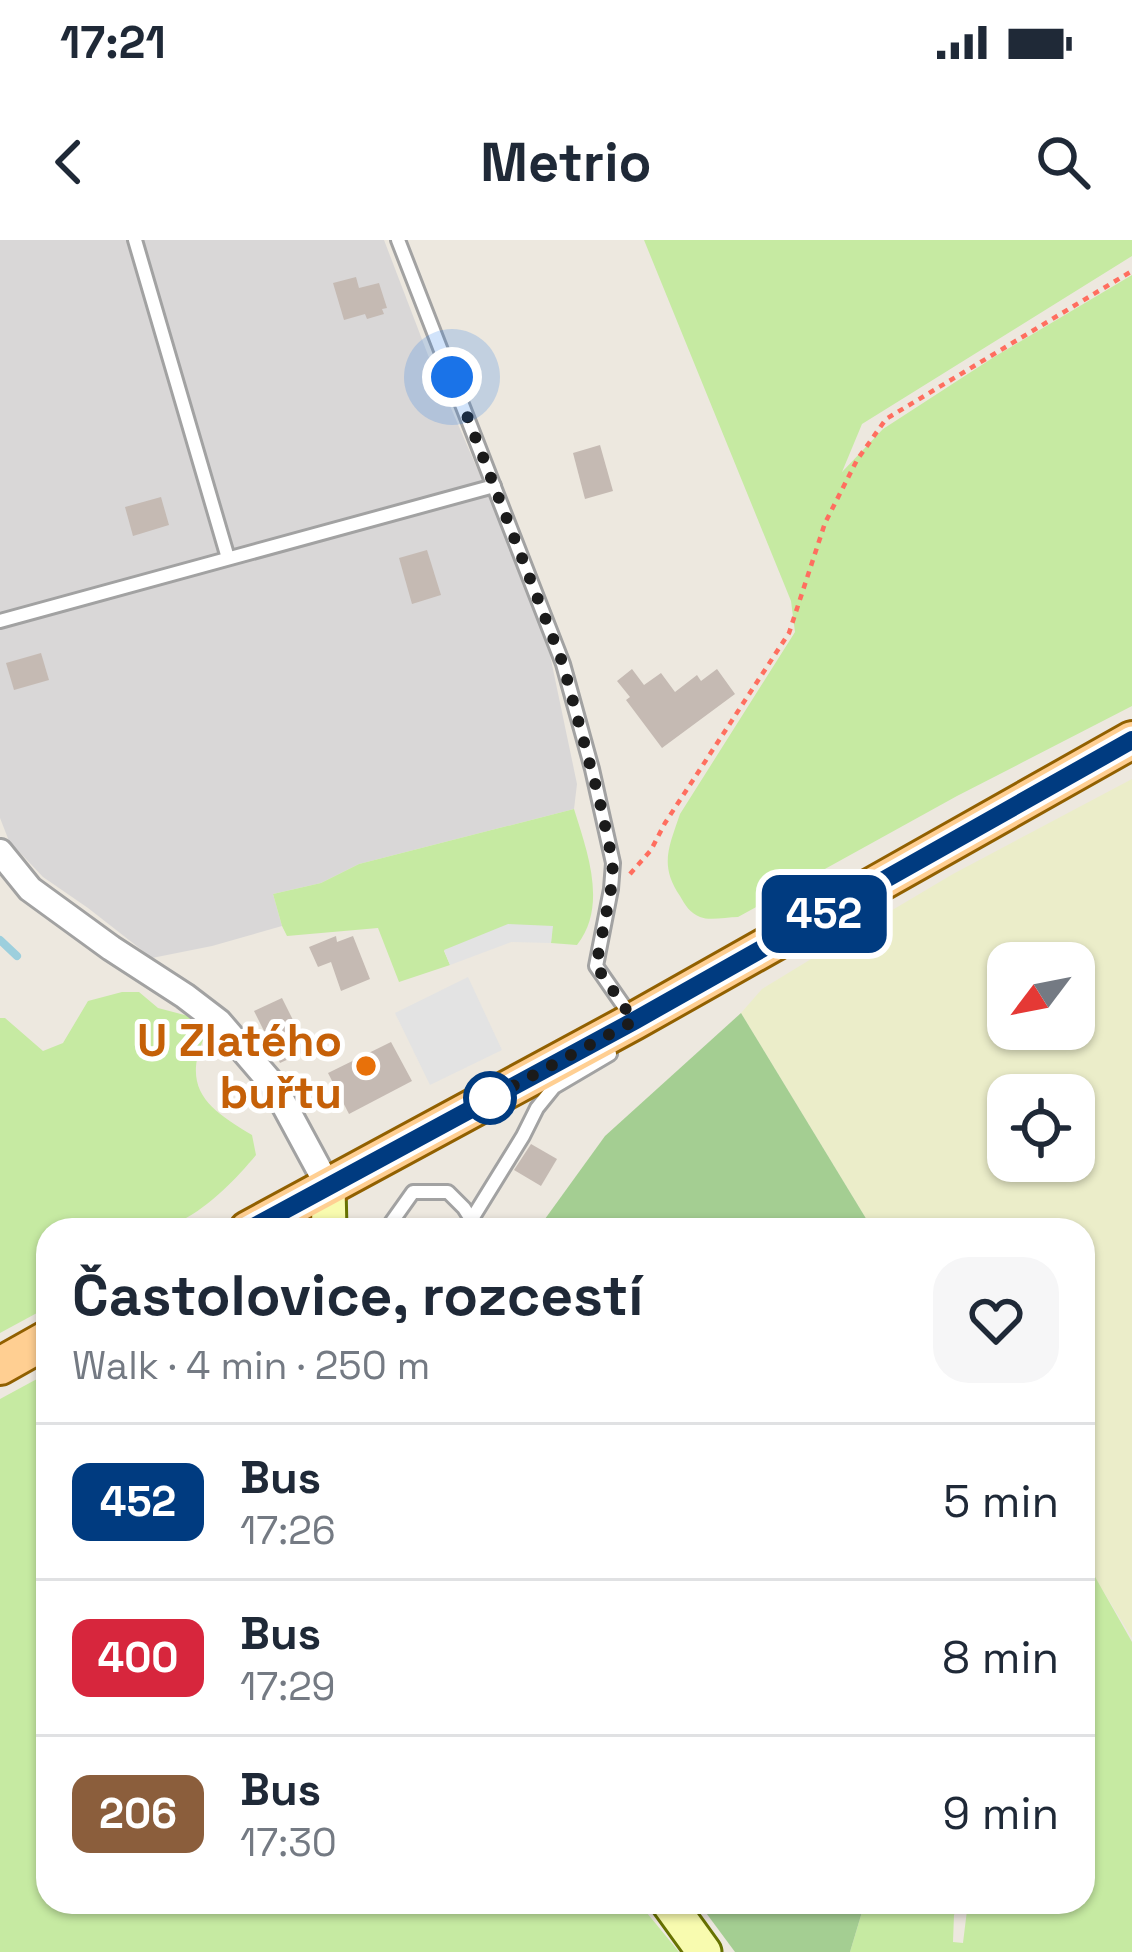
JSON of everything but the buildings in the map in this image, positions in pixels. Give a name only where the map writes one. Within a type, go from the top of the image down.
[{"type":"main road","points":[[270,1218],[638,1030],[890,877],[1132,740]]},
{"type":"main road","points":[[0,1366],[36,1346]]},
{"type":"street","points":[[0,852],[30,889],[219,1022],[274,1086],[328,1186],[329,1218]]},
{"type":"street","points":[[677,1914],[704,1952]]},
{"type":"lane","points":[[135,240],[228,559]]},
{"type":"lane","points":[[398,240],[563,664],[613,863],[596,966],[638,1030],[554,1087],[472,1218]]},
{"type":"lane","points":[[0,621],[494,486]]},
{"type":"lane","points":[[395,1218],[413,1192],[448,1192],[464,1208],[466,1218]]},
{"type":"path","points":[[611,889],[651,850],[789,633],[825,523],[857,460],[886,418],[1132,272]]},
{"type":"shaded area","points":[[0,240],[384,240],[550,655],[577,784],[574,809],[359,864],[321,883],[273,894],[282,926],[152,958],[43,877],[9,841],[0,818]]},
{"type":"shaded area","points":[[508,924],[553,926],[551,943],[511,942],[450,965],[444,950]]},
{"type":"shaded area","points":[[468,977],[502,1050],[430,1085],[395,1013]]},
{"type":"green space","points":[[644,240],[1132,240],[1132,256],[862,424],[842,472],[883,429],[1132,275],[1132,706],[738,917],[704,918],[691,911],[674,885],[668,856],[680,814],[795,632],[791,601]]},
{"type":"green space","points":[[1132,779],[1132,1638],[1095,1578],[1095,1218],[866,1218],[741,1013],[762,989],[953,874]]},
{"type":"green space","points":[[574,809],[589,860],[593,896],[586,930],[577,945],[551,943],[552,926],[444,951],[450,965],[399,982],[378,928],[287,936],[282,926],[273,894],[321,883],[359,864]]},
{"type":"green space","points":[[139,992],[158,1008],[196,1018],[204,1038],[198,1056],[198,1085],[212,1107],[252,1135],[256,1155],[212,1200],[184,1218],[36,1218],[36,1314],[0,1333],[0,1018],[43,1051],[63,1043],[88,1001]]},
{"type":"green space","points":[[741,1013],[866,1218],[546,1218],[605,1136]]},
{"type":"green space","points":[[36,1380],[36,1914],[648,1914],[679,1952],[0,1952],[0,1399]]},
{"type":"green space","points":[[1095,1577],[1132,1642],[1132,1952],[850,1952],[861,1914],[954,1914],[953,1942],[963,1943],[967,1914],[1095,1914]]},
{"type":"green space","points":[[707,1914],[861,1914],[850,1952],[735,1952]]},
{"type":"waterway","points":[[0,940],[17,956]]},
{"type":"bus line","name":"452","points":[[270,1218],[634,1021],[1132,740]]},
{"type":"place","name":"U Zlatého buřtu","points":[[366,1066]]},
{"type":"route","points":[[452,377],[563,664],[613,863],[596,966],[634,1021],[487,1100],[490,1098]]}]
